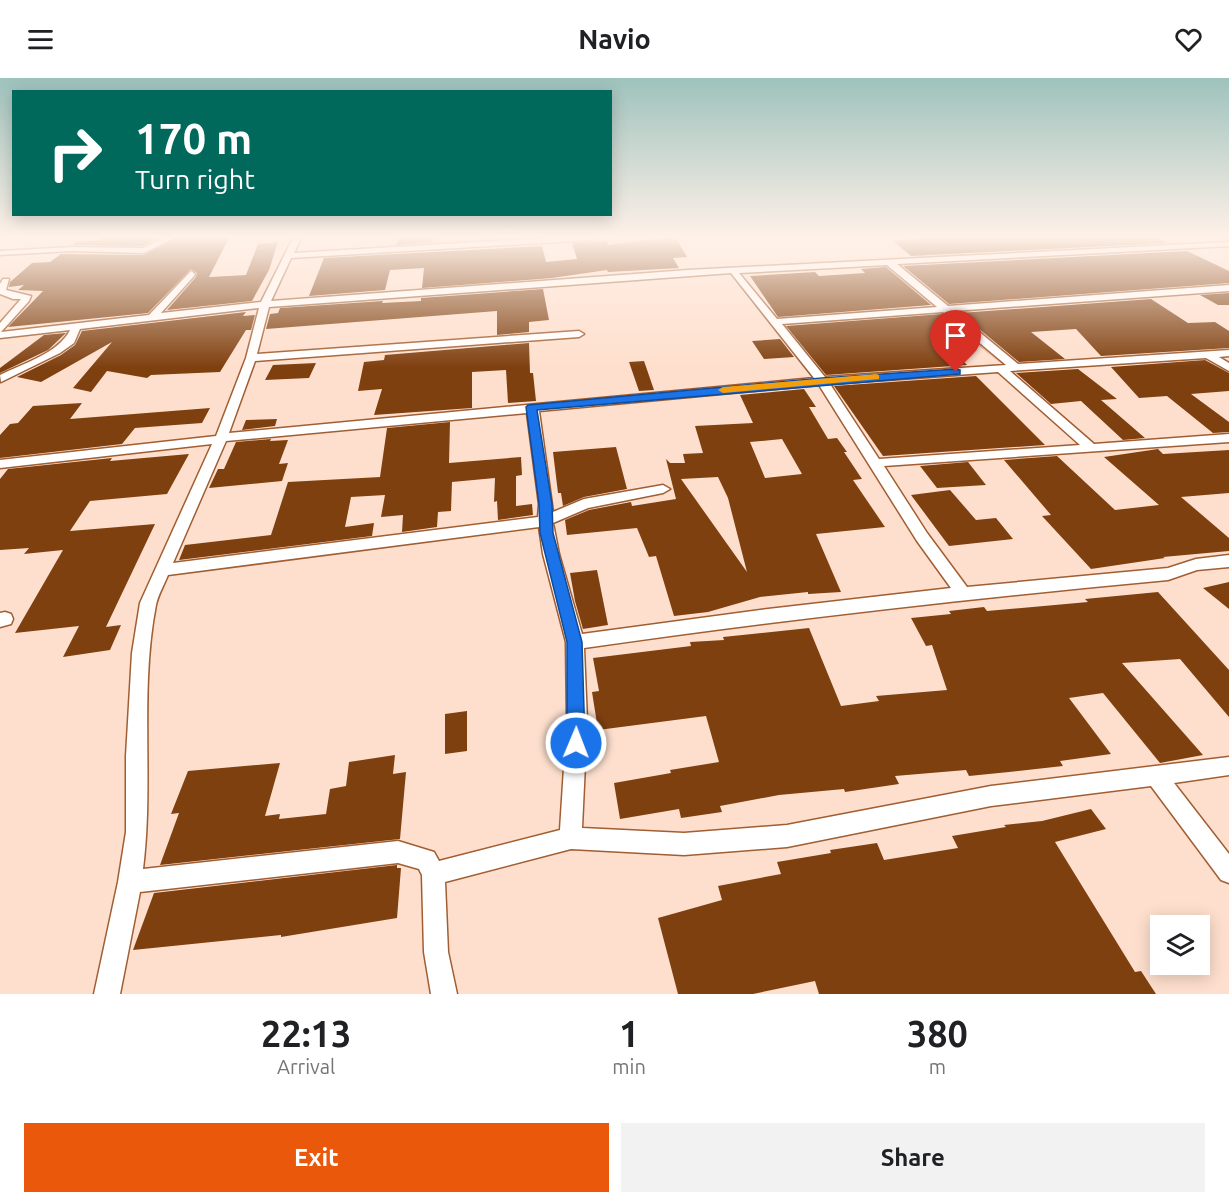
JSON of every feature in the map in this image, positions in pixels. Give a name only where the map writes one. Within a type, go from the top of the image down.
[{"type":"street","points":[[0,328],[26,299],[26,296],[13,296],[1,291],[6,281]]},
{"type":"street","points":[[153,316],[185,281]]},
{"type":"street","points":[[106,994],[130,882],[137,832],[136,756],[141,653],[148,603],[165,570],[221,438],[251,358],[265,304],[277,281]]},
{"type":"street","points":[[0,335],[265,304],[584,281]]},
{"type":"street","points":[[741,281],[822,381],[922,537],[963,593]]},
{"type":"street","points":[[912,281],[1015,367]]},
{"type":"street","points":[[775,322],[1229,288]]},
{"type":"street","points":[[1,380],[56,351],[70,341],[76,325]]},
{"type":"street","points":[[251,358],[579,334]]},
{"type":"street","points":[[0,464],[206,442],[221,438],[532,407],[822,381],[1229,353]]},
{"type":"street","points":[[1207,354],[1229,368]]},
{"type":"street","points":[[1001,369],[1091,448]]},
{"type":"street","points":[[532,407],[546,504],[545,521],[551,554],[574,642],[577,721],[571,838]]},
{"type":"street","points":[[876,464],[1229,438]]},
{"type":"street","points":[[165,570],[545,521],[584,504],[663,489]]},
{"type":"street","points":[[574,642],[768,615],[963,593],[1168,574],[1196,565],[1229,561]]},
{"type":"street","points":[[433,874],[571,838],[684,844],[787,836],[991,796],[1229,766]]},
{"type":"street","points":[[1155,775],[1229,872]]},
{"type":"street","points":[[130,882],[398,852],[426,860],[433,874],[436,952],[444,994]]},
{"type":"building","points":[[180,281],[148,313],[8,327],[43,291],[18,290],[24,285],[9,287],[10,282]]},
{"type":"building","points":[[193,281],[263,281],[252,301],[167,310]]},
{"type":"building","points":[[315,281],[387,281],[385,290],[309,296]]},
{"type":"building","points":[[423,281],[516,281],[422,288]]},
{"type":"building","points":[[753,281],[902,281],[931,305],[778,317]]},
{"type":"building","points":[[921,281],[1229,281],[1229,283],[949,304]]},
{"type":"building","points":[[543,289],[549,320],[529,322],[529,332],[497,335],[497,311],[266,329],[270,314],[278,313],[280,308],[383,301],[382,303],[421,301],[421,298]]},
{"type":"building","points":[[1229,293],[1229,305],[1218,305],[1200,295]]},
{"type":"building","points":[[1151,299],[1188,323],[1215,322],[1229,331],[1229,348],[1101,356],[1076,329],[1031,332],[1065,359],[1019,362],[960,313]]},
{"type":"building","points":[[246,312],[243,316],[255,315],[251,330],[246,330],[220,372],[151,375],[147,378],[107,371],[91,392],[73,388],[112,342],[41,382],[17,377],[61,355],[75,345],[82,331]]},
{"type":"building","points":[[942,314],[1000,363],[948,320],[936,333],[967,365],[826,375],[786,326]]},
{"type":"building","points":[[66,333],[48,350],[0,373],[0,368],[44,335]]},
{"type":"building","points":[[780,339],[794,357],[764,359],[752,341]]},
{"type":"building","points":[[529,343],[530,373],[533,373],[536,401],[508,403],[506,370],[472,372],[472,408],[374,415],[382,389],[358,391],[364,362],[384,360],[385,355]]},
{"type":"building","points":[[1205,360],[1229,373],[1229,391],[1191,394],[1229,422],[1229,432],[1213,433],[1167,396],[1139,398],[1111,367]]},
{"type":"building","points":[[644,361],[654,390],[639,391],[629,362]]},
{"type":"building","points":[[316,363],[309,378],[265,380],[273,365]]},
{"type":"building","points":[[1078,369],[1117,399],[1101,400],[1145,438],[1123,440],[1081,401],[1051,404],[1016,373]]},
{"type":"building","points":[[976,376],[1045,445],[883,456],[834,386]]},
{"type":"building","points":[[804,389],[816,407],[809,407],[828,439],[837,438],[847,452],[844,452],[862,479],[853,480],[885,527],[816,534],[841,592],[808,594],[808,592],[760,597],[708,612],[674,616],[656,556],[649,557],[637,528],[567,535],[565,520],[589,510],[631,502],[632,506],[676,499],[666,459],[670,463],[685,463],[683,454],[703,453],[695,426],[753,423],[740,395]],"holes":[[[782,439],[802,474],[765,478],[750,442]],[[718,477],[728,498],[747,572],[681,479]]]},
{"type":"building","points":[[82,403],[70,419],[210,408],[202,423],[135,428],[122,444],[0,458],[0,435],[10,424],[18,423],[33,406]]},
{"type":"building","points":[[277,419],[275,426],[242,430],[246,420]]},
{"type":"building","points":[[450,422],[449,463],[521,457],[522,475],[516,476],[516,506],[532,504],[533,515],[498,520],[497,501],[494,502],[495,478],[452,482],[451,511],[438,512],[437,527],[402,532],[403,515],[381,517],[385,495],[351,497],[345,527],[374,523],[372,536],[179,560],[185,545],[271,535],[288,482],[380,477],[387,428]]},
{"type":"building","points":[[271,439],[270,441],[288,440],[279,464],[288,463],[282,481],[209,488],[218,469],[224,469],[236,442]]},
{"type":"building","points":[[616,447],[627,489],[584,497],[563,506],[561,493],[558,493],[553,452]]},
{"type":"building","points":[[1158,449],[1163,454],[1229,450],[1229,493],[1181,497],[1229,538],[1229,551],[1163,557],[1165,558],[1091,569],[1042,516],[1051,515],[1004,460],[1057,456],[1115,510],[1159,505],[1104,457]]},
{"type":"building","points":[[189,454],[167,494],[90,501],[70,531],[155,524],[106,627],[121,625],[110,650],[63,657],[79,626],[15,633],[63,550],[24,554],[29,548],[0,550],[0,479],[8,469],[112,458],[110,461]]},
{"type":"building","points":[[968,462],[986,485],[937,488],[920,466]]},
{"type":"building","points":[[950,490],[976,520],[996,518],[1013,539],[949,546],[911,495]]},
{"type":"building","points":[[597,570],[608,625],[583,629],[570,573]]},
{"type":"building","points":[[1229,582],[1229,609],[1203,588]]},
{"type":"building","points":[[1158,592],[1229,670],[1229,717],[1180,659],[1122,663],[1203,755],[1160,763],[1103,693],[1069,698],[1111,754],[1060,761],[1063,766],[1009,772],[969,776],[966,770],[895,776],[899,784],[845,792],[844,789],[779,795],[720,806],[722,812],[681,818],[679,809],[620,819],[614,783],[719,762],[706,716],[598,730],[592,692],[599,691],[593,658],[691,646],[690,642],[724,640],[723,637],[809,628],[841,706],[879,701],[876,696],[947,690],[932,645],[926,646],[911,618],[951,614],[949,611],[984,607],[987,611],[1088,602],[1085,599]]},
{"type":"building","points":[[467,711],[467,751],[445,754],[445,714]]},
{"type":"building","points":[[395,755],[393,774],[406,772],[400,839],[160,865],[179,813],[171,814],[188,771],[280,763],[265,816],[280,814],[279,819],[326,814],[330,789],[346,786],[349,762]]},
{"type":"building","points":[[1091,809],[1106,829],[1055,842],[1135,972],[1141,971],[1156,994],[819,994],[815,981],[753,994],[678,994],[658,918],[722,900],[718,886],[781,874],[777,862],[831,853],[830,850],[877,843],[884,860],[958,848],[952,836],[1006,827],[1004,825],[1042,821]]},
{"type":"building","points":[[397,865],[397,868],[401,868],[397,918],[281,937],[281,935],[133,950],[154,893]]},
{"type":"slow traffic","points":[[723,390],[876,377]]},
{"type":"route","points":[[576,743],[574,642],[546,533],[546,504],[532,407],[822,381],[956,372]]}]
